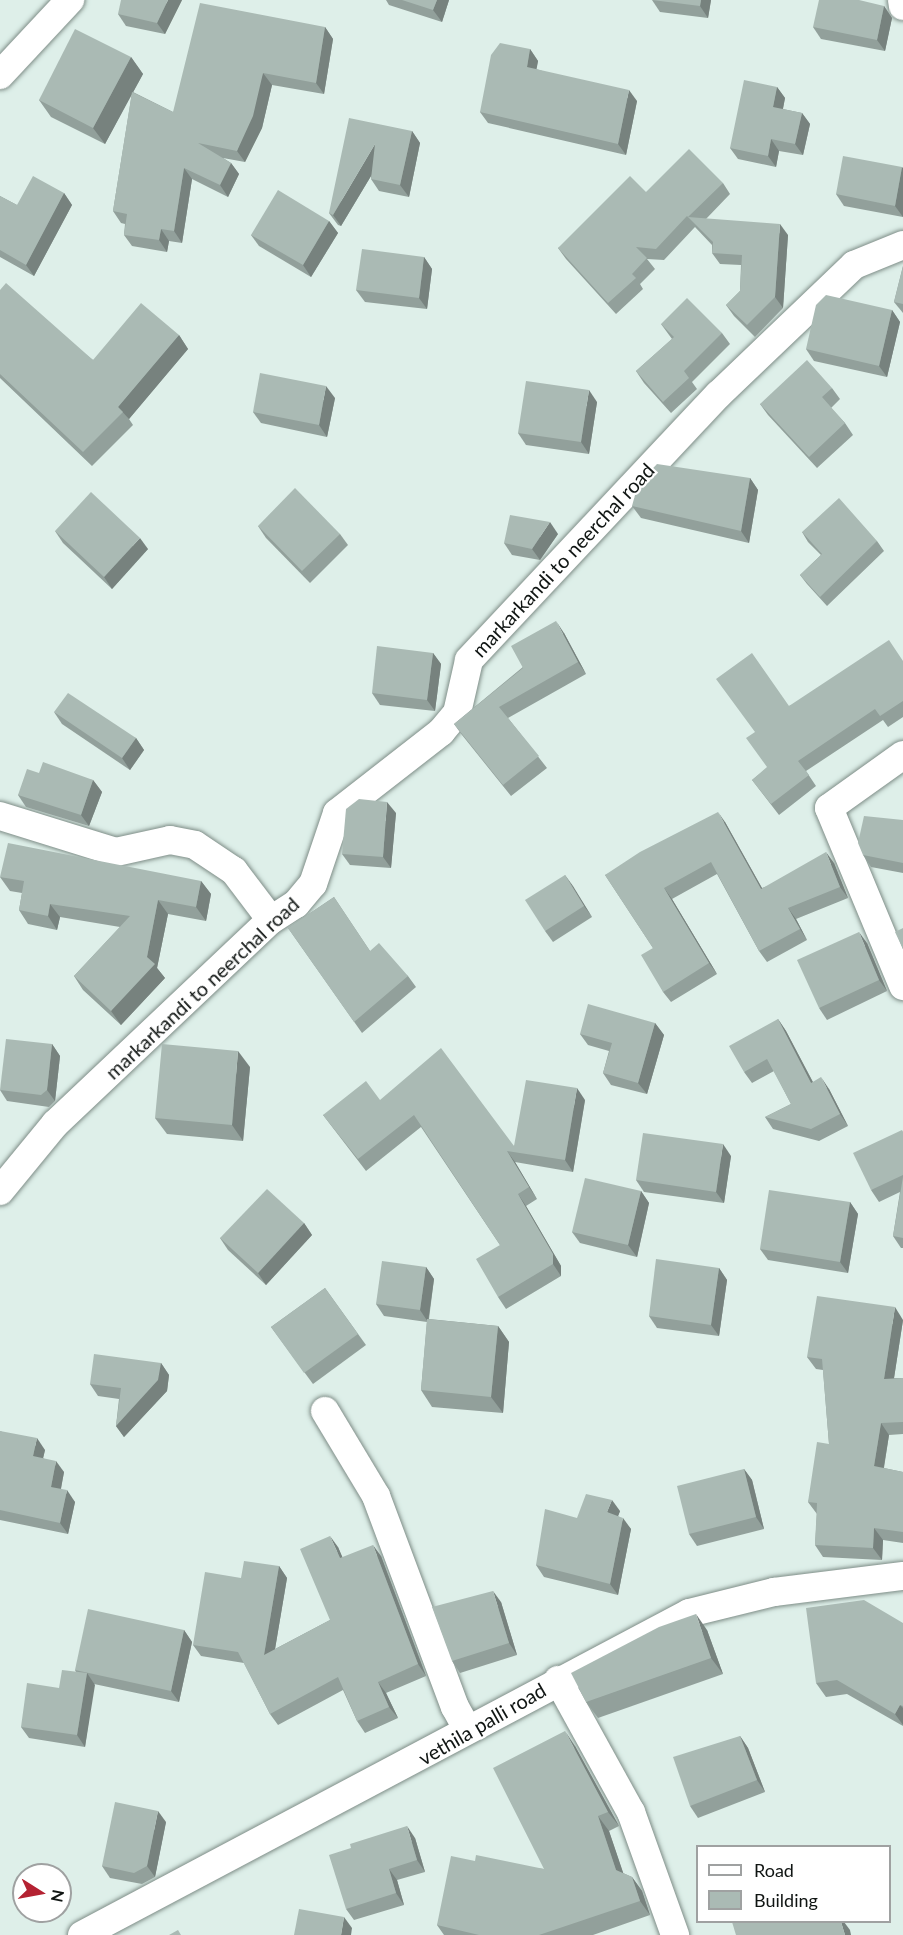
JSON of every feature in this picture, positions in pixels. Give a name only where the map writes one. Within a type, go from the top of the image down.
[{"type":"street","points":[[0,75],[70,0]]},
{"type":"street","points":[[902,0],[903,6]]},
{"type":"street","name":"markarkandi to neerchal road","points":[[0,1191],[55,1124],[271,920],[313,884],[337,813],[457,713],[470,660],[718,395],[854,265],[903,245]]},
{"type":"street","points":[[903,755],[829,808],[903,986]]},
{"type":"street","points":[[0,816],[116,852],[170,840],[195,845],[234,871],[271,920]]},
{"type":"street","points":[[325,1411],[376,1496],[455,1707],[468,1730]]},
{"type":"street","name":"vethila palli road","points":[[82,1935],[558,1680],[689,1613],[774,1592],[903,1576]]},
{"type":"street","points":[[558,1680],[630,1812],[675,1935]]},
{"type":"building","points":[[121,0],[168,0],[157,23],[118,14]]},
{"type":"building","points":[[402,0],[437,0],[433,10]]},
{"type":"building","points":[[652,0],[701,0],[700,6]]},
{"type":"building","points":[[819,0],[859,0],[884,6],[877,40],[813,27]]},
{"type":"building","points":[[200,3],[325,27],[316,83],[263,73],[253,116],[237,151],[198,143],[231,163],[220,185],[184,168],[174,231],[161,229],[159,240],[124,235],[127,214],[113,211],[132,92],[173,112]]},
{"type":"building","points":[[75,29],[131,57],[93,128],[39,100]]},
{"type":"building","points":[[500,43],[530,49],[527,67],[629,90],[618,144],[480,112],[491,55]]},
{"type":"building","points":[[744,80],[777,87],[773,107],[802,113],[795,144],[771,139],[768,156],[730,148]]},
{"type":"building","points":[[349,118],[412,131],[400,185],[371,179],[375,144],[333,215],[329,213]]},
{"type":"building","points":[[689,149],[723,183],[656,249],[636,247],[647,258],[632,274],[636,278],[608,303],[558,248],[630,176],[646,192]]},
{"type":"building","points":[[843,156],[902,167],[895,206],[836,194]]},
{"type":"building","points":[[33,176],[64,193],[26,265],[0,250],[0,196],[17,205]]},
{"type":"building","points":[[278,190],[329,221],[303,265],[251,235]]},
{"type":"building","points":[[688,217],[780,224],[775,297],[747,325],[726,305],[740,291],[742,255],[712,253],[713,242]]},
{"type":"building","points":[[362,249],[424,257],[419,298],[356,290]]},
{"type":"building","points":[[903,266],[903,304],[894,302]]},
{"type":"building","points":[[6,283],[93,360],[141,303],[179,335],[118,407],[123,412],[83,452],[0,374],[0,290]]},
{"type":"building","points":[[826,295],[892,310],[879,366],[806,349],[816,305]]},
{"type":"building","points":[[687,298],[722,333],[684,371],[689,378],[663,402],[636,371],[674,337],[661,324]]},
{"type":"building","points":[[807,360],[832,388],[822,397],[845,423],[809,457],[760,404]]},
{"type":"building","points":[[260,373],[326,386],[319,425],[253,412]]},
{"type":"building","points":[[526,381],[589,390],[581,442],[518,433]]},
{"type":"building","points":[[657,464],[750,478],[741,531],[632,506],[638,484]]},
{"type":"building","points":[[295,488],[340,534],[302,571],[258,526]]},
{"type":"building","points":[[91,492],[140,538],[104,577],[55,531]]},
{"type":"building","points":[[839,498],[877,541],[820,597],[800,575],[822,554],[802,532]]},
{"type":"building","points":[[510,515],[550,522],[532,549],[504,543]]},
{"type":"building","points":[[556,621],[578,662],[499,707],[539,756],[503,785],[454,724],[523,668],[511,646]]},
{"type":"building","points":[[889,640],[903,661],[903,701],[880,716],[875,709],[798,761],[809,775],[771,804],[752,780],[767,767],[746,738],[755,732],[716,679],[752,653],[789,706]]},
{"type":"building","points":[[377,646],[433,653],[427,700],[372,693]]},
{"type":"building","points":[[68,693],[136,738],[122,758],[54,712]]},
{"type":"building","points":[[43,762],[93,780],[81,815],[18,795],[27,769],[39,773]]},
{"type":"building","points":[[359,799],[387,802],[383,857],[342,854],[346,809]]},
{"type":"building","points":[[718,812],[761,889],[826,852],[840,887],[788,908],[800,929],[759,951],[711,862],[664,888],[709,963],[663,992],[641,955],[653,948],[605,875],[640,852]]},
{"type":"building","points":[[864,816],[903,820],[903,863],[863,855],[858,843]]},
{"type":"building","points":[[8,843],[201,881],[196,907],[158,900],[147,957],[155,964],[111,1011],[74,976],[130,916],[50,904],[48,916],[19,910],[24,881],[0,877]]},
{"type":"building","points":[[565,875],[584,906],[545,931],[525,900]]},
{"type":"building","points":[[334,897],[370,951],[379,943],[408,976],[354,1022],[288,928]]},
{"type":"building","points":[[903,928],[903,949],[895,932]]},
{"type":"building","points":[[859,932],[879,980],[819,1008],[797,960]]},
{"type":"building","points":[[588,1004],[655,1023],[638,1083],[603,1073],[612,1043],[580,1034]]},
{"type":"building","points":[[778,1019],[811,1083],[821,1077],[840,1114],[811,1129],[765,1117],[791,1104],[767,1059],[744,1072],[729,1046]]},
{"type":"building","points":[[6,1039],[52,1044],[47,1090],[41,1095],[0,1090]]},
{"type":"building","points":[[162,1044],[238,1051],[232,1125],[155,1118]]},
{"type":"building","points":[[441,1048],[514,1146],[526,1080],[577,1088],[565,1160],[507,1151],[529,1187],[518,1194],[553,1254],[553,1264],[498,1297],[476,1259],[500,1245],[414,1115],[358,1159],[323,1115],[366,1081],[380,1100]]},
{"type":"building","points":[[902,1130],[903,1175],[871,1190],[853,1153]]},
{"type":"building","points":[[643,1133],[723,1144],[716,1192],[636,1180]]},
{"type":"building","points":[[903,1177],[903,1238],[893,1236]]},
{"type":"building","points":[[585,1178],[641,1191],[628,1245],[572,1232]]},
{"type":"building","points":[[267,1189],[304,1223],[258,1273],[220,1238]]},
{"type":"building","points":[[769,1190],[850,1202],[840,1262],[760,1249]]},
{"type":"building","points":[[656,1259],[719,1268],[711,1325],[649,1316]]},
{"type":"building","points":[[382,1261],[426,1267],[420,1310],[376,1304]]},
{"type":"building","points":[[325,1288],[358,1334],[304,1373],[271,1327]]},
{"type":"building","points":[[817,1296],[895,1307],[884,1379],[903,1378],[903,1422],[881,1423],[874,1466],[903,1472],[903,1532],[874,1528],[873,1548],[815,1545],[817,1503],[808,1502],[817,1442],[829,1444],[822,1359],[807,1357]]},
{"type":"building","points":[[427,1319],[498,1326],[491,1397],[421,1390]]},
{"type":"building","points":[[94,1354],[161,1363],[158,1380],[116,1426],[121,1388],[90,1384]]},
{"type":"building","points":[[0,1431],[37,1438],[33,1456],[56,1461],[51,1487],[67,1490],[60,1523],[0,1510]]},
{"type":"building","points":[[744,1469],[756,1517],[689,1534],[677,1486]]},
{"type":"building","points":[[586,1494],[612,1500],[607,1512],[623,1518],[610,1584],[536,1565],[545,1509],[577,1518]]},
{"type":"building","points":[[330,1536],[340,1558],[373,1545],[418,1664],[378,1682],[389,1707],[357,1721],[338,1677],[270,1714],[238,1652],[193,1645],[205,1572],[241,1578],[244,1561],[279,1566],[264,1655],[330,1620],[300,1549]]},
{"type":"building","points":[[493,1591],[509,1643],[452,1661],[432,1607]]},
{"type":"building","points":[[864,1600],[903,1623],[903,1706],[900,1705],[895,1714],[837,1680],[816,1683],[806,1608]]},
{"type":"building","points":[[88,1609],[184,1630],[171,1691],[75,1670]]},
{"type":"building","points":[[696,1614],[711,1658],[586,1702],[571,1673],[659,1627]]},
{"type":"building","points":[[62,1670],[87,1673],[77,1735],[21,1727],[27,1683],[59,1688]]},
{"type":"building","points":[[565,1731],[608,1812],[598,1816],[616,1870],[632,1877],[640,1901],[539,1935],[479,1935],[437,1925],[451,1856],[475,1861],[476,1855],[544,1869],[493,1768]]},
{"type":"building","points":[[740,1736],[757,1780],[690,1806],[673,1757]]},
{"type":"building","points":[[115,1802],[158,1811],[147,1866],[134,1873],[102,1866]]},
{"type":"building","points":[[407,1826],[417,1860],[389,1869],[396,1893],[346,1909],[329,1855],[351,1848],[350,1844]]},
{"type":"building","points":[[299,1909],[344,1917],[341,1935],[294,1935]]},
{"type":"building","points":[[732,1923],[841,1923],[845,1935],[736,1935]]},
{"type":"building","points":[[178,1930],[181,1935],[169,1935]]}]
